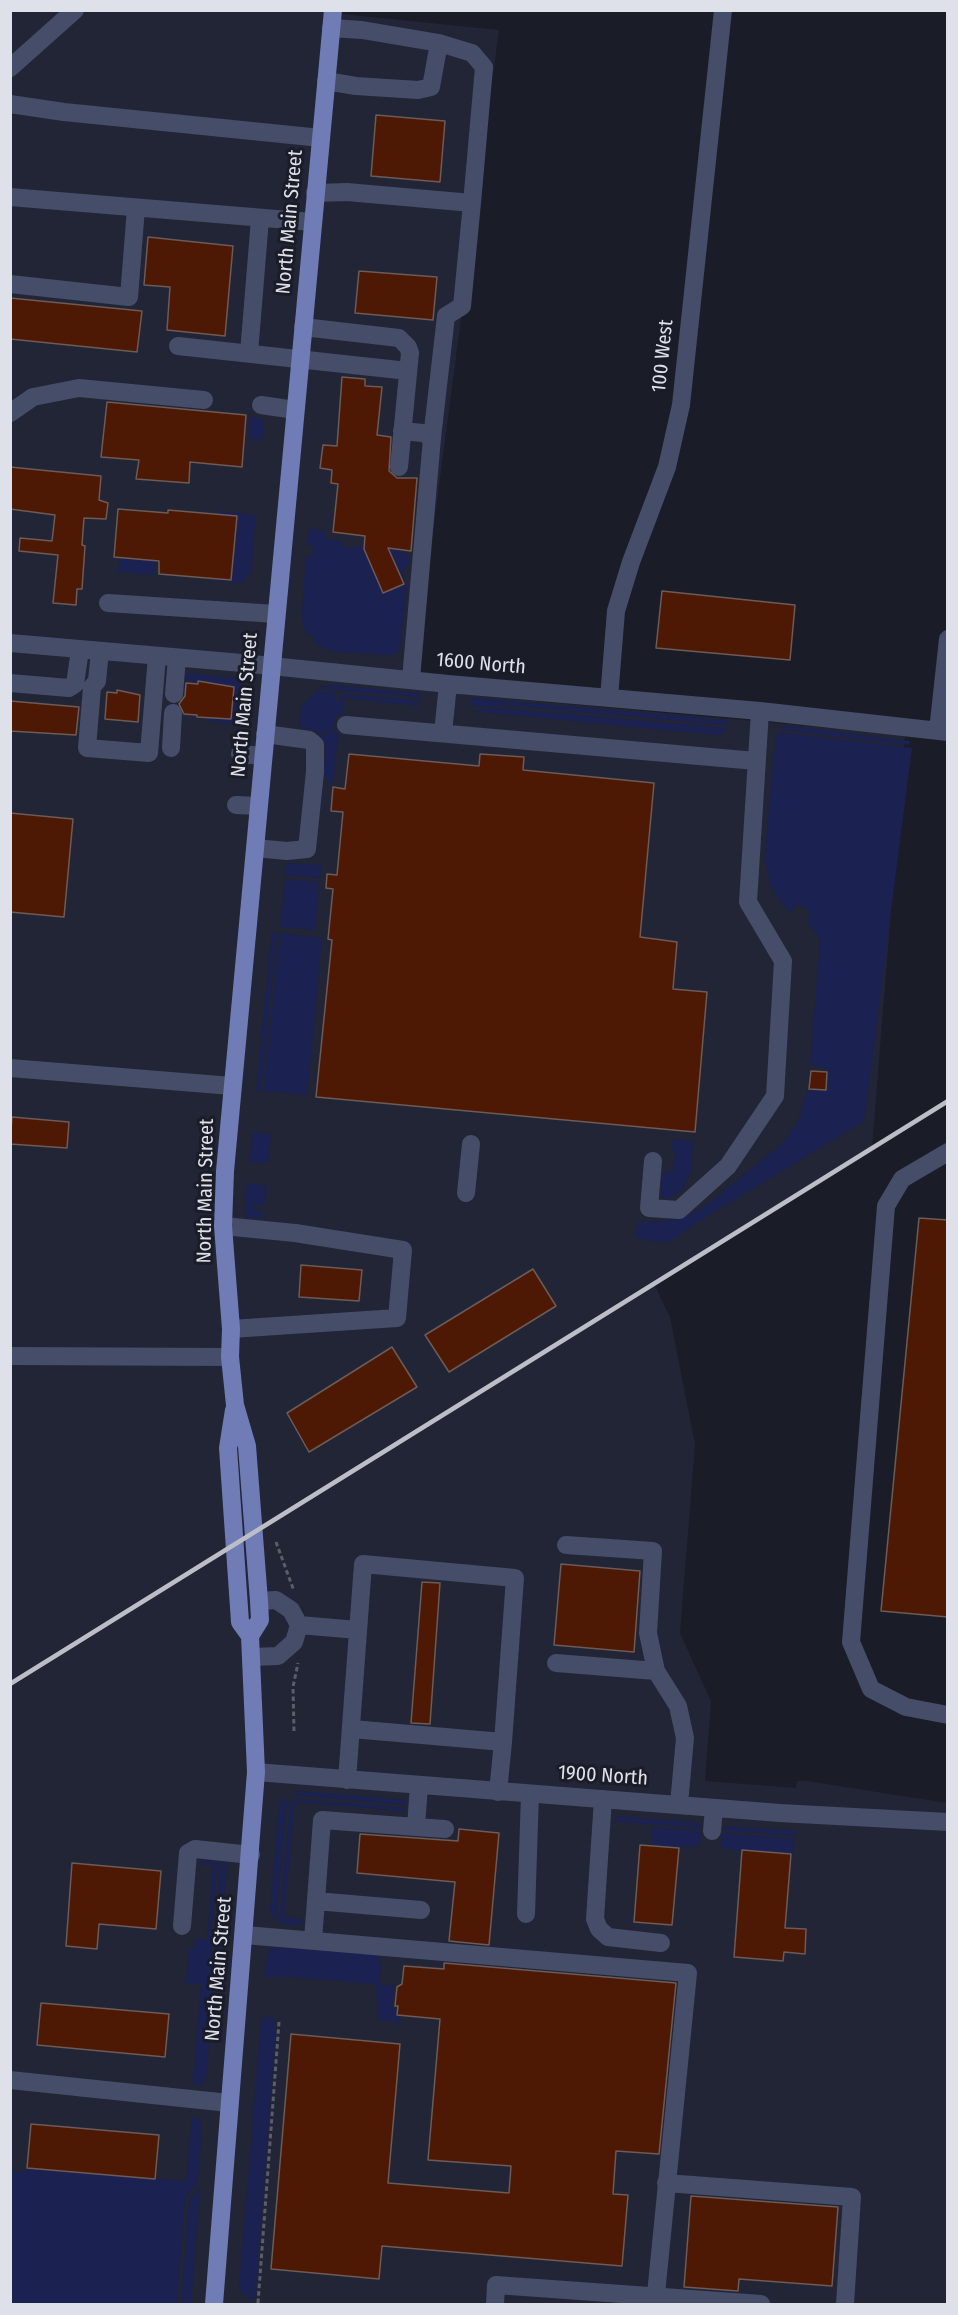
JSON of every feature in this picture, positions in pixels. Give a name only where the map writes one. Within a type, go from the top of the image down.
[{"type":"main road","name":"North Main Street","points":[[250,1636],[260,1620],[259,1600],[247,1446],[235,1405],[230,1357],[231,1329],[223,1226],[225,1171],[332,19]]},
{"type":"main road","name":"North Main Street","points":[[214,2304],[229,2103],[245,1935],[256,1772],[252,1657],[250,1636],[240,1622],[228,1449],[235,1405]]},
{"type":"street","points":[[10,68],[75,10]]},
{"type":"street","name":"100 West","points":[[609,698],[616,610],[631,562],[667,467],[681,405],[723,10]]},
{"type":"street","points":[[332,19],[362,30],[440,43],[472,53],[484,67],[462,306],[446,316],[432,438],[411,680]]},
{"type":"street","points":[[326,81],[356,86],[418,90],[431,87],[440,43]]},
{"type":"street","points":[[10,104],[98,116],[321,138]]},
{"type":"street","points":[[315,193],[347,192],[472,203]]},
{"type":"street","points":[[10,197],[313,222]]},
{"type":"street","points":[[10,284],[129,297],[136,208]]},
{"type":"street","points":[[249,353],[260,219]]},
{"type":"street","points":[[303,327],[399,338],[408,347],[399,467]]},
{"type":"street","points":[[178,346],[408,371]]},
{"type":"street","points":[[10,413],[33,397],[79,388],[204,400]]},
{"type":"street","points":[[261,405],[295,410]]},
{"type":"street","points":[[402,431],[423,434],[432,438]]},
{"type":"street","points":[[108,603],[276,614]]},
{"type":"street","points":[[943,731],[948,639]]},
{"type":"street","name":"1600 North","points":[[10,644],[760,711],[943,731]]},
{"type":"street","points":[[10,683],[69,688],[75,684],[80,650]]},
{"type":"street","points":[[99,651],[97,681],[92,687],[87,748],[149,753],[157,656]]},
{"type":"street","points":[[174,694],[177,658]]},
{"type":"street","points":[[443,733],[448,684]]},
{"type":"street","points":[[653,1161],[649,1208],[679,1210],[728,1166],[775,1096],[783,961],[748,902],[760,711]]},
{"type":"street","points":[[171,748],[173,713]]},
{"type":"street","points":[[346,725],[756,761]]},
{"type":"street","points":[[255,848],[287,851],[307,849],[315,772],[315,746],[309,740],[266,734]]},
{"type":"street","points":[[240,754],[263,756]]},
{"type":"street","points":[[236,805],[258,806]]},
{"type":"street","points":[[10,1068],[232,1086]]},
{"type":"street","points":[[466,1193],[471,1144]]},
{"type":"street","points":[[948,1152],[902,1179],[886,1206],[850,1642],[871,1689],[906,1707],[948,1715]]},
{"type":"street","points":[[223,1226],[295,1233],[403,1250],[397,1318],[231,1329]]},
{"type":"street","points":[[10,1356],[230,1357]]},
{"type":"street","points":[[566,1545],[653,1551],[648,1634],[656,1671],[678,1706],[685,1738],[679,1804]]},
{"type":"street","points":[[347,1780],[363,1564],[515,1578],[498,1792]]},
{"type":"street","points":[[252,1657],[278,1656],[294,1642],[299,1625],[291,1610],[276,1600],[259,1600]]},
{"type":"street","points":[[299,1625],[358,1630]]},
{"type":"street","points":[[556,1663],[656,1671]]},
{"type":"street","points":[[352,1729],[503,1742]]},
{"type":"street","name":"1900 North","points":[[256,1772],[714,1808],[948,1822]]},
{"type":"street","points":[[416,1827],[419,1785]]},
{"type":"street","points":[[526,1914],[530,1794]]},
{"type":"street","points":[[603,1799],[595,1919],[599,1929],[608,1937],[661,1942]]},
{"type":"street","points":[[712,1831],[714,1808]]},
{"type":"street","points":[[313,1940],[322,1820],[445,1829]]},
{"type":"street","points":[[182,1926],[188,1853],[195,1849],[251,1855]]},
{"type":"street","points":[[316,1901],[421,1910]]},
{"type":"street","points":[[245,1935],[688,1973],[655,2301]]},
{"type":"street","points":[[10,2080],[229,2103]]},
{"type":"street","points":[[666,2183],[852,2198],[845,2304]]},
{"type":"street","points":[[495,2304],[496,2285],[655,2301],[761,2304]]},
{"type":"path","points":[[258,2302],[279,2022]]},
{"type":"shaded area","points":[[303,10],[499,30],[429,562],[421,648],[405,689],[905,735],[872,1148],[654,1284],[670,1317],[695,1444],[680,1633],[711,1701],[705,1781],[796,1788],[797,1781],[807,1781],[947,1803],[947,2304],[11,2304],[11,11]]},
{"type":"shaded area","points":[[250,416],[264,420],[262,440],[250,439]]},
{"type":"shaded area","points":[[219,511],[256,515],[251,572],[243,583],[218,581],[218,579],[231,579],[237,517],[218,515]]},
{"type":"shaded area","points":[[309,529],[326,531],[326,538],[337,540],[347,548],[364,546],[400,549],[409,558],[409,563],[402,573],[407,587],[400,648],[396,652],[392,655],[335,652],[315,644],[316,639],[312,634],[307,635],[303,626],[302,611],[306,558],[312,555],[313,549],[307,544]],"holes":[[[391,555],[404,584],[383,593],[371,564]]]},
{"type":"shaded area","points":[[120,557],[156,561],[153,575],[118,572]]},
{"type":"shaded area","points":[[186,673],[240,679],[241,690],[246,691],[244,725],[208,721],[208,718],[231,718],[233,687],[199,681],[197,684],[191,680],[185,682]]},
{"type":"shaded area","points":[[332,685],[420,693],[419,700],[409,696],[314,689]]},
{"type":"shaded area","points":[[316,692],[335,693],[335,701],[340,701],[341,694],[408,699],[419,703],[418,706],[344,698],[343,713],[335,716],[334,728],[319,734],[311,729],[301,728],[299,723],[302,705]]},
{"type":"shaded area","points":[[472,698],[725,720],[730,723],[725,725],[503,705],[471,706]]},
{"type":"shaded area","points":[[498,708],[726,729],[724,733],[717,735],[471,711]]},
{"type":"shaded area","points":[[780,727],[910,741],[909,745],[782,730]]},
{"type":"shaded area","points":[[334,730],[338,733],[333,786],[323,775],[326,750],[325,742],[320,736]]},
{"type":"shaded area","points":[[782,733],[912,748],[864,1121],[667,1243],[642,1239],[635,1235],[638,1222],[664,1221],[687,1216],[708,1204],[785,1141],[798,1121],[808,1089],[826,1090],[828,1069],[810,1065],[820,942],[807,918],[811,913],[798,903],[791,912],[781,903],[770,884],[767,870],[765,851],[776,735]]},
{"type":"shaded area","points":[[287,863],[321,865],[320,878],[285,875]]},
{"type":"shaded area","points":[[285,879],[319,882],[315,930],[280,927]]},
{"type":"shaded area","points":[[272,933],[277,933],[261,1091],[256,1090]]},
{"type":"shaded area","points":[[280,933],[322,938],[307,1095],[264,1091]]},
{"type":"shaded area","points":[[256,1132],[271,1135],[268,1163],[253,1163],[249,1160],[252,1134]]},
{"type":"shaded area","points":[[673,1139],[693,1141],[691,1170],[683,1189],[670,1198],[665,1198],[661,1197],[662,1176],[667,1171],[673,1172],[675,1153],[672,1151]]},
{"type":"shaded area","points":[[250,1183],[266,1186],[265,1205],[252,1205],[252,1208],[260,1209],[259,1213],[263,1214],[263,1218],[245,1218],[246,1187]]},
{"type":"shaded area","points":[[294,1792],[405,1800],[406,1805],[296,1795]]},
{"type":"shaded area","points":[[283,1798],[287,1801],[274,1921],[270,1910],[279,1807]]},
{"type":"shaded area","points":[[294,1799],[406,1808],[403,1811],[295,1802],[284,1917],[301,1919],[303,1923],[300,1926],[279,1923],[290,1803]]},
{"type":"shaded area","points":[[617,1816],[699,1823],[701,1828],[614,1821]]},
{"type":"shaded area","points":[[725,1826],[795,1831],[795,1836],[723,1830]]},
{"type":"shaded area","points":[[652,1827],[701,1831],[700,1844],[695,1847],[682,1846],[681,1849],[653,1846],[651,1843]]},
{"type":"shaded area","points":[[722,1833],[794,1839],[792,1862],[790,1854],[725,1849],[721,1846]]},
{"type":"shaded area","points":[[202,1860],[218,1861],[211,1937],[213,1985],[207,2072],[203,2084],[193,2085],[201,1984],[183,1983],[186,1979],[189,1948],[195,1948],[196,1939],[207,1939],[213,1865],[200,1864]]},
{"type":"shaded area","points":[[221,1861],[227,1864],[217,1978],[215,1940]]},
{"type":"shaded area","points":[[277,1947],[378,1955],[381,1966],[379,1985],[394,1986],[392,2008],[397,2009],[397,2015],[400,2016],[399,2025],[378,2018],[376,1984],[293,1977],[264,1977],[267,1955],[270,1949]]},
{"type":"shaded area","points":[[265,2017],[274,2018],[276,2030],[255,2298],[251,2301],[247,2299],[250,2295],[245,2297],[239,2285],[261,2021]]},
{"type":"shaded area","points":[[192,2116],[200,2120],[202,2135],[197,2183],[185,2199],[177,2304],[11,2304],[10,2171],[27,2172],[27,2168],[186,2181]]},
{"type":"shaded area","points":[[200,2190],[191,2304],[181,2304],[189,2200]]},
{"type":"building","points":[[376,115],[445,121],[440,182],[371,176]]},
{"type":"building","points":[[148,237],[233,246],[225,336],[167,330],[170,287],[144,285]]},
{"type":"building","points":[[359,271],[437,277],[433,320],[355,313]]},
{"type":"building","points":[[10,298],[142,311],[137,352],[10,339]]},
{"type":"building","points":[[342,377],[365,379],[365,386],[382,387],[377,435],[391,437],[389,471],[397,478],[417,478],[411,551],[388,548],[404,584],[383,593],[364,549],[365,536],[333,532],[338,484],[331,483],[332,470],[320,468],[323,445],[337,446]]},
{"type":"building","points":[[107,402],[246,415],[242,467],[190,462],[189,483],[136,479],[139,460],[101,457]]},
{"type":"building","points":[[10,467],[101,476],[99,500],[108,503],[106,519],[84,518],[82,589],[77,589],[76,605],[53,603],[58,555],[19,551],[20,538],[52,541],[55,515],[10,509]]},
{"type":"building","points":[[118,509],[168,513],[168,510],[237,516],[231,580],[159,574],[159,561],[114,557]]},
{"type":"building","points":[[662,591],[795,605],[790,660],[656,648]]},
{"type":"building","points":[[198,681],[234,687],[231,719],[184,714],[179,704],[185,696],[186,683],[198,684]]},
{"type":"building","points":[[117,690],[140,695],[138,722],[105,719],[107,692],[117,693]]},
{"type":"building","points":[[10,701],[79,707],[76,735],[10,731]]},
{"type":"building","points":[[349,754],[479,766],[480,754],[524,757],[523,770],[654,783],[640,937],[677,942],[673,989],[707,992],[695,1132],[316,1097],[332,940],[328,939],[333,889],[326,888],[327,874],[337,875],[343,812],[331,811],[333,787],[345,789]]},
{"type":"building","points":[[10,813],[73,819],[64,917],[10,912]]},
{"type":"building","points":[[811,1071],[827,1072],[826,1090],[809,1089]]},
{"type":"building","points":[[12,1117],[69,1122],[67,1148],[10,1144]]},
{"type":"building","points":[[919,1218],[948,1220],[948,1617],[881,1611]]},
{"type":"building","points":[[301,1265],[362,1270],[359,1301],[299,1297]]},
{"type":"building","points":[[533,1269],[556,1306],[449,1372],[425,1335]]},
{"type":"building","points":[[392,1347],[417,1387],[309,1452],[287,1413]]},
{"type":"building","points":[[561,1564],[640,1571],[634,1652],[554,1645]]},
{"type":"building","points":[[422,1582],[440,1583],[430,1724],[411,1723]]},
{"type":"building","points":[[459,1829],[499,1833],[489,1945],[449,1941],[455,1882],[357,1873],[360,1834],[458,1841]]},
{"type":"building","points":[[640,1845],[679,1848],[672,1925],[634,1922]]},
{"type":"building","points":[[742,1850],[791,1854],[785,1928],[806,1929],[805,1954],[784,1952],[783,1961],[734,1957]]},
{"type":"building","points":[[72,1863],[161,1871],[156,1929],[99,1924],[97,1949],[66,1946]]},
{"type":"building","points":[[444,1963],[676,1983],[659,2154],[616,2151],[613,2194],[628,2195],[622,2266],[382,2246],[379,2279],[271,2269],[291,2034],[400,2044],[388,2183],[509,2193],[511,2166],[428,2160],[440,2019],[397,2015],[398,2006],[395,2006],[397,1987],[402,1984],[404,1966],[444,1969]]},
{"type":"building","points":[[41,2003],[169,2014],[165,2057],[37,2045]]},
{"type":"building","points":[[31,2124],[159,2135],[155,2179],[27,2168]]},
{"type":"building","points":[[691,2196],[838,2207],[832,2286],[739,2279],[738,2291],[684,2287]]},
{"type":"railway","points":[[10,1684],[948,1101]]}]
